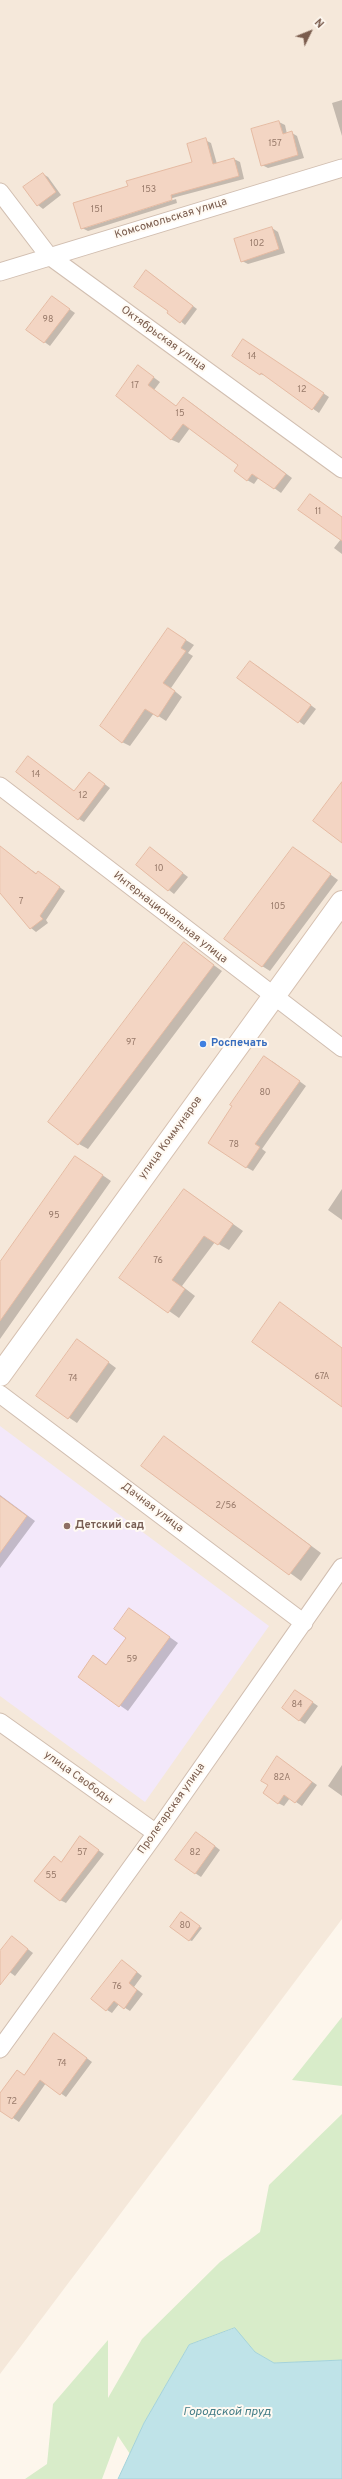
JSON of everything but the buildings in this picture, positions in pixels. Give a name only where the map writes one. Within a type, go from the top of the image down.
[{"type":"main road","name":"улица Коммунаров","points":[[0,1375],[342,902]]},
{"type":"street","name":"Комсомольская улица","points":[[0,272],[48,256],[342,168]]},
{"type":"street","name":"Октябрьская улица","points":[[0,192],[48,256],[342,469]]},
{"type":"street","name":"Интернациональная улица","points":[[0,786],[273,997],[342,1048]]},
{"type":"street","name":"Дачная улица","points":[[0,1394],[304,1623]]},
{"type":"street","name":"Пролетарская улица","points":[[0,2049],[156,1833],[342,1567]]},
{"type":"street","name":"улица Свободы","points":[[0,1722],[156,1833]]},
{"type":"shaded area","points":[[0,0],[342,0],[342,1919],[0,2374]]},
{"type":"shaded area","name":"Детский сад","points":[[0,1426],[269,1626],[145,1802],[0,1696]]},
{"type":"green space","points":[[342,2017],[342,2086],[292,2080]]},
{"type":"green space","points":[[342,2114],[342,2360],[274,2363],[255,2352],[234,2328],[189,2345],[144,2423],[130,2454],[118,2436],[102,2479],[25,2479],[47,2464],[53,2404],[108,2340],[108,2398],[142,2339],[220,2262],[260,2232],[269,2185]]},
{"type":"water","name":"Городской пруд","points":[[235,2328],[255,2352],[274,2363],[342,2360],[342,2479],[118,2479],[144,2423],[189,2345]]},
{"type":"place","name":"Роспечать","points":[[203,1044]]},
{"type":"place","name":"Детский сад","points":[[67,1526]]}]
